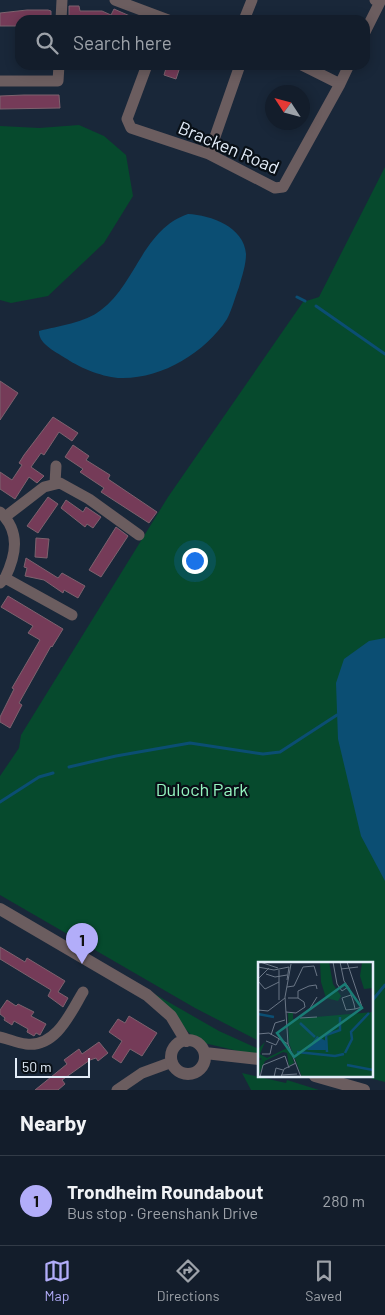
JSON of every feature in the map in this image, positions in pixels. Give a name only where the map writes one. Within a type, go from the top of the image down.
[{"type":"street","points":[[61,15],[62,0]]},
{"type":"street","points":[[114,0],[152,15]]},
{"type":"street","points":[[246,15],[252,0]]},
{"type":"street","points":[[370,20],[378,1]]},
{"type":"street","points":[[0,81],[58,81],[59,70]]},
{"type":"street","name":"Bracken Road","points":[[145,70],[127,119],[131,128],[209,154],[275,188],[283,187],[340,84]]},
{"type":"street","points":[[209,154],[238,70]]},
{"type":"street","points":[[312,70],[340,84],[347,70]]},
{"type":"street","points":[[55,483],[56,466]]},
{"type":"street","points":[[72,615],[2,580],[15,553],[15,542],[12,530],[2,515],[44,487],[55,483],[66,485],[81,494],[140,535]]},
{"type":"street","points":[[0,909],[147,995],[171,1016],[186,1040]]},
{"type":"street","points":[[0,1037],[29,1045],[49,1038],[59,1032],[83,992]]},
{"type":"street","points":[[205,1053],[201,1069],[191,1074],[181,1073],[172,1062],[173,1050],[180,1042],[186,1040],[196,1042],[205,1053],[258,1059]]},
{"type":"street","points":[[117,1090],[142,1073],[172,1062]]},
{"type":"street","points":[[322,1078],[364,1090]]},
{"type":"green space","points":[[79,125],[104,136],[126,155],[133,196],[104,243],[48,296],[11,303],[0,300],[0,126],[39,128]]},
{"type":"green space","name":"Duloch Park","points":[[385,167],[385,1082],[370,1078],[372,1078],[372,962],[258,962],[258,1040],[195,1008],[0,895],[0,776],[19,748],[21,735],[168,497],[303,302],[319,297]]},
{"type":"green space","points":[[151,992],[219,1031],[258,1049],[258,1056],[204,1043],[194,1038]]},
{"type":"green space","points":[[242,1073],[286,1083],[287,1080],[319,1090],[251,1090]]},
{"type":"water","points":[[188,214],[206,217],[225,224],[239,236],[246,254],[243,275],[229,315],[207,343],[181,362],[166,369],[136,377],[121,378],[86,369],[45,344],[39,331],[79,321],[101,310],[123,286],[160,232],[173,221]]},
{"type":"water","points":[[385,638],[385,881],[361,836],[338,739],[336,683],[344,659],[369,641]]},
{"type":"building","points":[[69,6],[79,6],[80,11],[102,11],[111,15],[69,15]]},
{"type":"building","points":[[114,9],[128,15],[111,15]]},
{"type":"building","points":[[48,10],[51,11],[51,15],[15,15],[15,26],[0,26],[0,13]]},
{"type":"building","points":[[166,70],[179,70],[176,79],[164,75]]},
{"type":"building","points":[[59,95],[60,108],[0,109],[0,96]]},
{"type":"building","points":[[0,381],[18,393],[0,420]]},
{"type":"building","points":[[53,417],[78,433],[72,441],[59,432],[44,455],[41,453],[31,467],[44,476],[37,483],[29,477],[15,499],[0,489],[0,472],[12,480],[22,465],[19,463],[24,455]]},
{"type":"building","points":[[73,445],[89,456],[86,460],[110,475],[108,479],[157,512],[149,523],[101,492],[104,488],[80,472],[83,469],[65,457]]},
{"type":"building","points":[[48,497],[58,504],[38,533],[27,526]]},
{"type":"building","points":[[66,500],[83,512],[86,507],[101,517],[93,528],[87,524],[85,527],[61,508]]},
{"type":"building","points":[[116,527],[128,536],[101,577],[89,570]]},
{"type":"building","points":[[36,538],[49,539],[47,558],[35,557]]},
{"type":"building","points":[[26,558],[58,578],[62,573],[85,586],[78,598],[64,590],[63,593],[44,580],[25,576],[27,568],[24,567]]},
{"type":"building","points":[[8,596],[63,629],[51,646],[19,703],[22,705],[10,728],[0,722],[0,717],[14,689],[12,688],[40,640],[28,633],[33,626],[1,607]]},
{"type":"building","points":[[0,947],[25,962],[27,958],[65,981],[58,992],[68,998],[63,1007],[48,996],[51,990],[0,959]]},
{"type":"building","points":[[7,1000],[16,1006],[18,1004],[34,1012],[31,1016],[46,1024],[40,1035],[36,1033],[34,1036],[27,1032],[28,1029],[14,1021],[12,1025],[4,1020],[5,1018],[0,1014],[0,1010]]},
{"type":"building","points":[[129,1016],[157,1033],[142,1056],[130,1049],[121,1063],[112,1057],[122,1041],[109,1032],[118,1019],[125,1023]]},
{"type":"building","points":[[99,1042],[108,1053],[98,1061],[96,1058],[90,1060],[62,1080],[65,1084],[58,1090],[35,1090],[67,1064],[64,1060],[79,1049],[82,1054]]},
{"type":"waterway","points":[[297,297],[305,301]]},
{"type":"waterway","points":[[316,306],[385,354]]},
{"type":"waterway","points":[[69,767],[116,756],[190,743],[263,754],[280,752],[337,715]]},
{"type":"waterway","points":[[0,802],[39,777],[53,773]]},
{"type":"waterway","points":[[372,1001],[385,985]]},
{"type":"place","name":"Trondheim Roundabout","points":[[82,964]]}]
